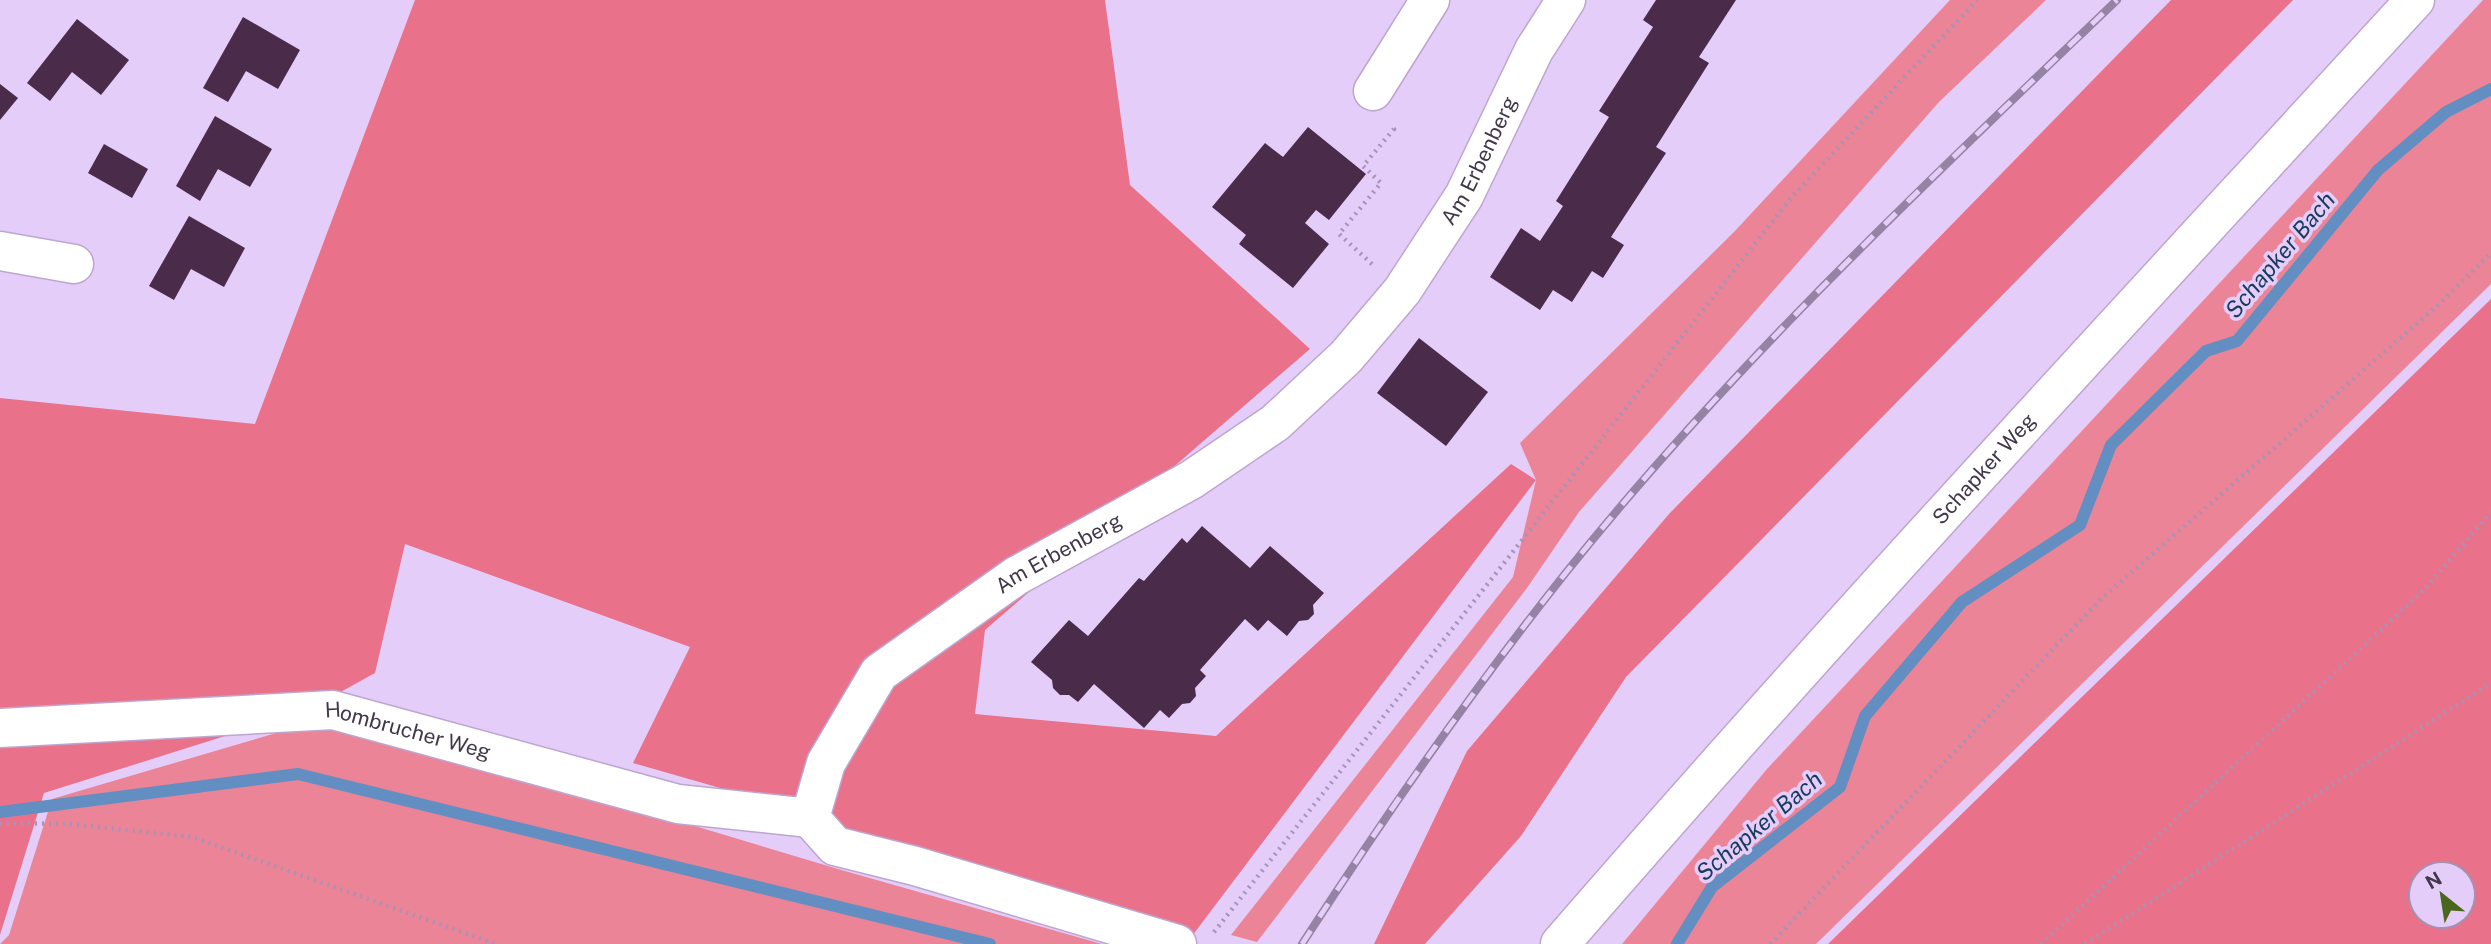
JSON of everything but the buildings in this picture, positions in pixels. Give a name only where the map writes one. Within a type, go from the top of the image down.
[{"type":"street","points":[[1373,91],[1430,0]]},
{"type":"street","name":"Am Erbenberg","points":[[810,818],[825,763],[880,673],[1016,576],[1191,480],[1275,423],[1346,358],[1402,291],[1464,197],[1534,50],[1566,0]]},
{"type":"street","name":"Schapker Weg","points":[[1560,944],[1674,812],[1961,494],[2416,0]]},
{"type":"street","points":[[0,251],[75,264]]},
{"type":"street","name":"Hombrucher Weg","points":[[0,728],[333,710],[678,804],[810,818]]},
{"type":"street","points":[[810,818],[835,846],[915,866],[1177,944]]},
{"type":"path","points":[[1214,933],[1791,198],[1977,0]]},
{"type":"path","points":[[1371,156],[1363,166],[1381,183],[1339,234],[1402,291]]},
{"type":"path","points":[[1770,944],[2101,598],[2436,307],[2491,253]]},
{"type":"path","points":[[2040,944],[2425,589],[2491,512]]},
{"type":"path","points":[[2085,944],[2491,683]]},
{"type":"path","points":[[0,823],[70,824],[192,837],[496,944]]},
{"type":"shaded area","points":[[415,0],[1105,0],[1130,185],[1310,349],[985,630],[975,714],[1216,736],[1511,464],[1536,480],[1186,944],[762,800],[633,763],[690,647],[405,544],[375,673],[308,710],[44,793],[0,935],[0,398],[255,424]]},
{"type":"shaded area","points":[[1950,0],[2046,0],[1939,102],[1579,512],[1527,588],[1257,942],[1231,935],[1513,577],[1536,480],[1520,443],[1734,232]]},
{"type":"shaded area","points":[[2171,0],[2293,0],[1626,677],[1521,836],[1425,944],[1374,944],[1467,751],[1669,514]]},
{"type":"shaded area","points":[[2483,0],[2491,0],[2491,284],[1816,944],[1622,944],[1767,769]]},
{"type":"shaded area","points":[[2491,299],[2491,944],[1828,944]]},
{"type":"shaded area","points":[[310,723],[468,758],[838,869],[1102,944],[0,944],[9,935],[52,799]]},
{"type":"waterway","name":"Schapker Bach","points":[[1677,944],[1712,887],[1840,787],[1865,716],[1962,602],[2080,525],[2111,445],[2206,351],[2237,341],[2378,170],[2446,112],[2491,89]]},
{"type":"waterway","points":[[0,812],[298,774],[990,944]]},
{"type":"railway","points":[[1302,944],[1364,849],[1461,710],[1564,575],[1628,498],[1693,423],[1831,278],[2117,0]]}]
